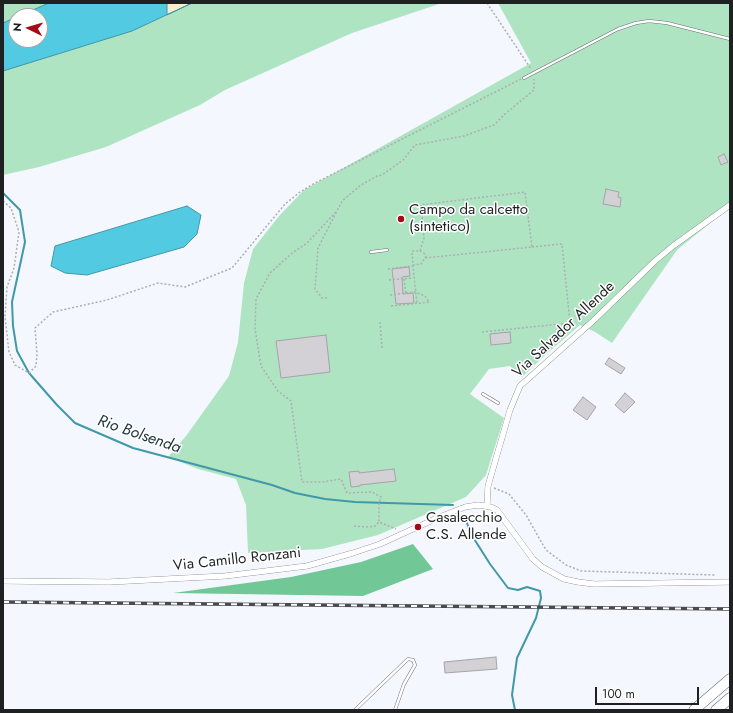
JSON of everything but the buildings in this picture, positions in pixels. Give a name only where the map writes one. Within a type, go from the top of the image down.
[{"type":"highway","points":[[694,710],[730,679]]},
{"type":"highway","points":[[716,710],[730,698]]},
{"type":"street","name":"Via Salvador Allende","points":[[487,506],[488,486],[510,410],[520,386],[593,321],[655,261],[673,246],[730,205]]},
{"type":"street","name":"Via Camillo Ronzani","points":[[3,581],[110,582],[225,576],[307,566],[380,544],[465,507],[478,505],[487,506]]},
{"type":"street","points":[[487,506],[497,510],[533,559],[542,567],[564,578],[594,584],[730,582]]},
{"type":"lane","points":[[524,78],[618,29],[636,23],[649,21],[667,23],[730,39]]},
{"type":"lane","points":[[371,252],[387,250]]},
{"type":"lane","points":[[483,394],[498,404]]},
{"type":"lane","points":[[355,710],[408,659],[413,660],[415,665],[404,684],[395,710]]},
{"type":"path","points":[[327,298],[322,298],[315,289],[318,248],[342,201],[361,185],[377,176],[382,175],[403,160],[415,145],[464,136],[494,125],[534,90],[533,72],[487,3]]},
{"type":"path","points":[[3,201],[11,208],[19,232],[14,268],[7,287],[5,317],[9,352],[15,365],[29,372],[36,366],[37,354],[35,328],[52,312],[107,300],[158,283],[185,287],[232,268],[285,204],[300,192],[315,183],[524,78]]},
{"type":"path","points":[[420,250],[424,238],[421,205],[525,192],[532,247]]},
{"type":"path","points":[[336,212],[307,242],[270,273],[256,299],[255,329],[261,366],[278,391],[291,401],[302,482],[323,482],[341,479],[347,493],[372,492],[381,497],[379,504],[379,522],[375,526],[369,527],[354,526]]},
{"type":"path","points":[[425,258],[562,244],[570,323],[482,332]]},
{"type":"path","points":[[388,269],[413,266],[421,264],[426,256],[423,252],[420,250],[412,251],[413,266],[415,292],[417,304]]},
{"type":"path","points":[[389,280],[414,277]]},
{"type":"path","points":[[404,279],[406,294]]},
{"type":"path","points":[[390,295],[415,292],[425,296],[430,302],[391,306]]},
{"type":"path","points":[[380,322],[382,348]]},
{"type":"path","points":[[488,486],[509,494],[526,515],[546,550],[566,565],[581,571],[722,576]]},
{"type":"path","points":[[379,522],[385,526],[405,533]]},
{"type":"green space","points":[[3,3],[442,3],[352,33],[225,90],[200,105],[106,147],[39,167],[3,175]]},
{"type":"green space","points":[[498,3],[730,3],[730,207],[677,250],[612,343],[595,332],[580,325],[522,377],[510,366],[489,369],[470,394],[504,418],[486,475],[466,497],[378,535],[322,549],[248,553],[246,505],[236,479],[198,469],[168,457],[186,436],[229,376],[238,342],[244,283],[253,249],[279,216],[304,190],[531,63]]},
{"type":"green space","points":[[413,544],[433,569],[363,596],[173,593],[291,577],[361,562]]},
{"type":"sand","points":[[167,3],[191,3],[167,15]]},
{"type":"water","points":[[49,3],[167,3],[167,15],[132,31],[3,71],[3,23],[8,21],[8,48],[48,48],[48,8],[37,8]]},
{"type":"water","points":[[187,206],[201,215],[197,234],[184,247],[87,275],[65,273],[51,266],[55,246]]},
{"type":"waterway","name":"Rio Bolsenda","points":[[3,193],[20,210],[25,242],[12,302],[13,326],[17,351],[29,373],[75,423],[133,448],[272,485],[295,493],[325,499],[355,502],[453,505]]},
{"type":"waterway","name":"Rio Bolsenda","points":[[464,515],[471,534],[490,564],[508,588],[518,590],[527,587],[540,591],[541,598],[536,618],[517,658],[512,695],[515,710]]},
{"type":"railway","points":[[3,602],[730,609]]},
{"type":"place","name":"Campo da calcetto (sintetico)","points":[[401,219]]},
{"type":"place","name":"Casalecchio C.S. Allende","points":[[418,527]]}]
